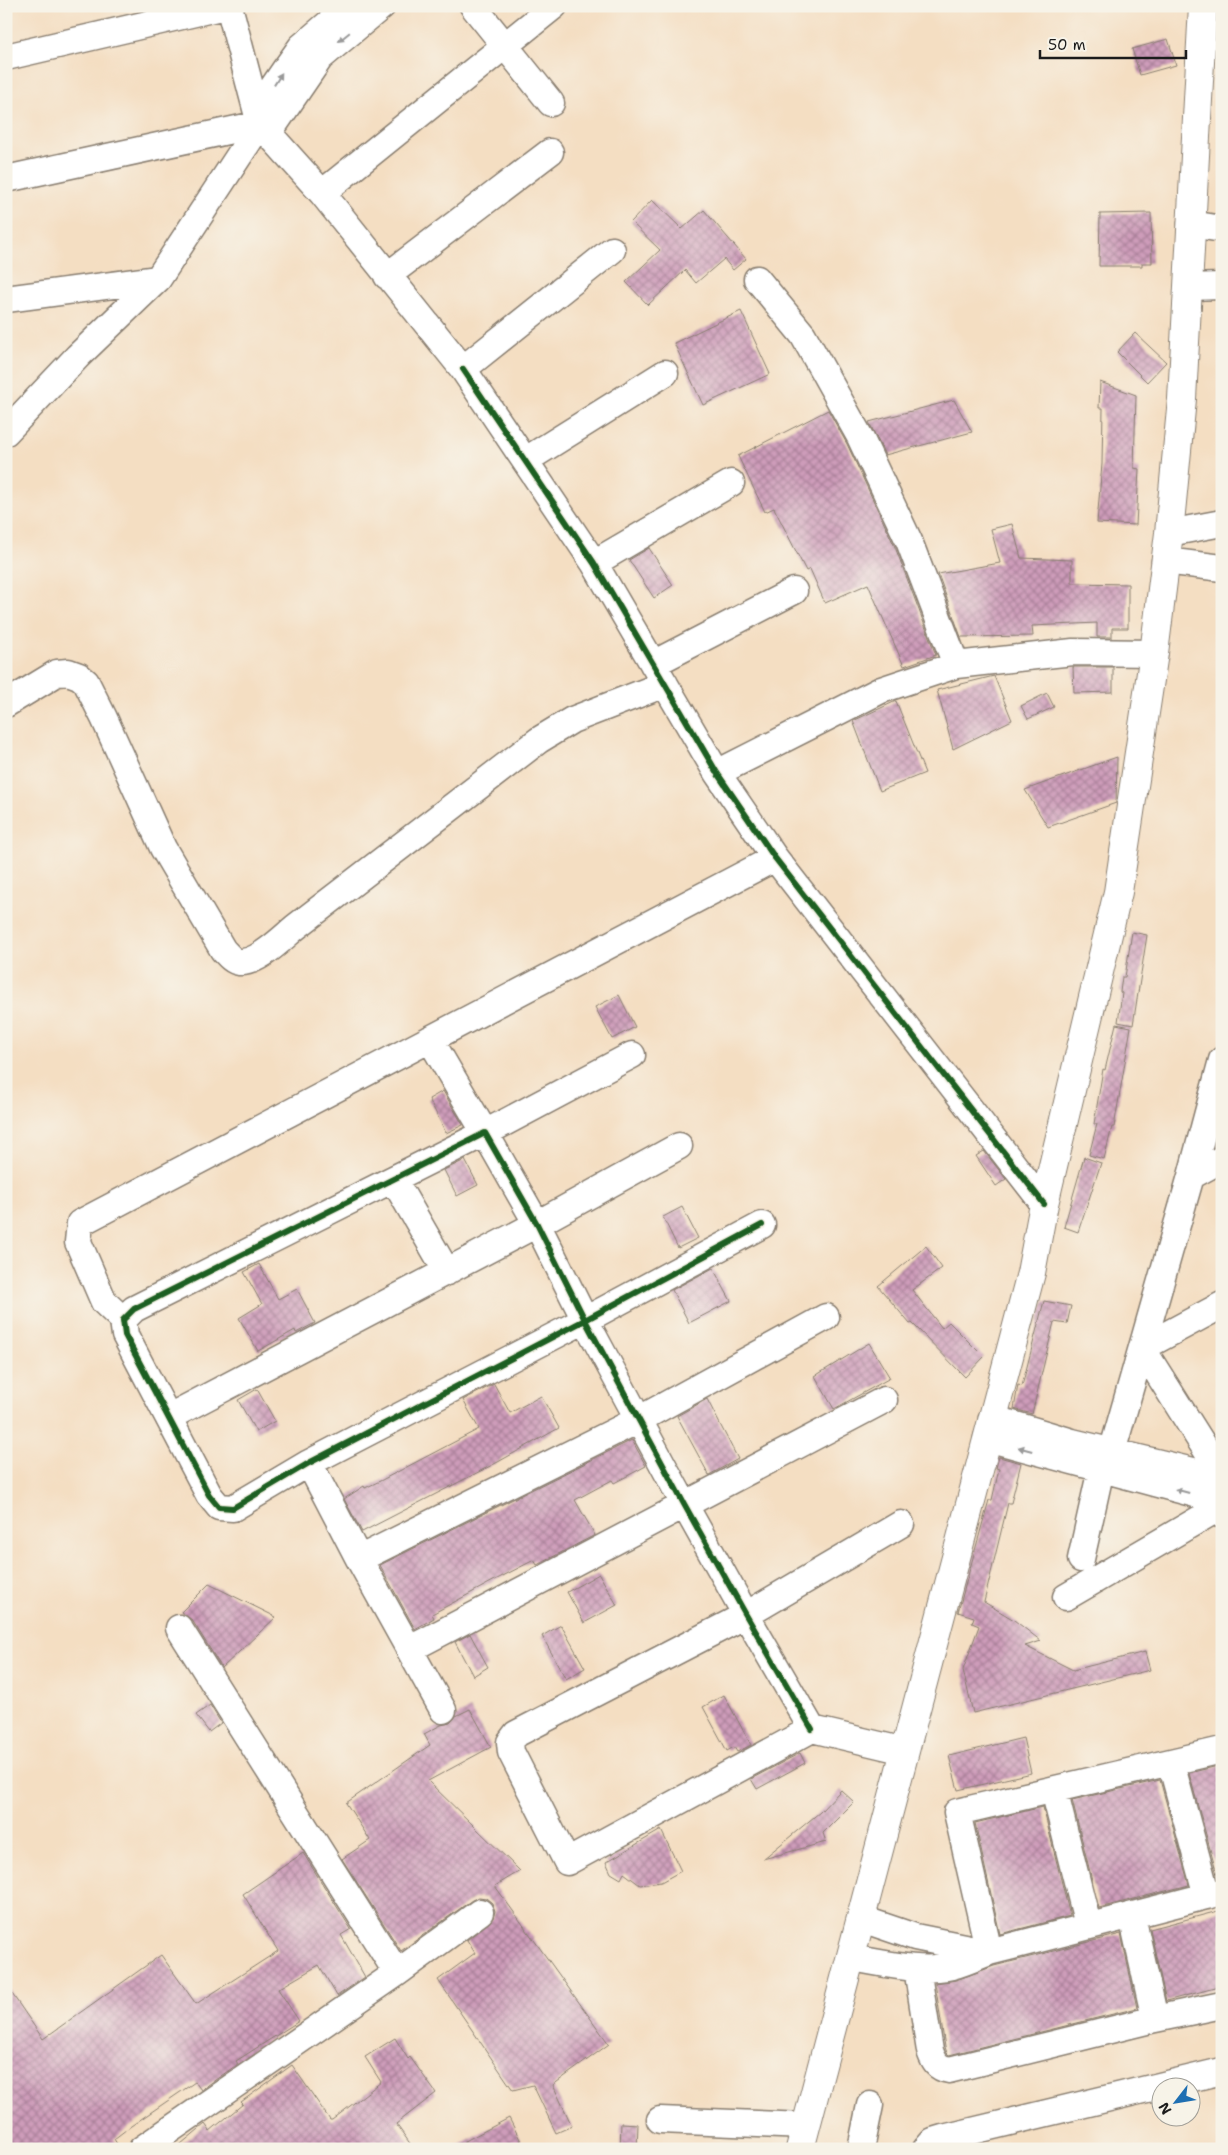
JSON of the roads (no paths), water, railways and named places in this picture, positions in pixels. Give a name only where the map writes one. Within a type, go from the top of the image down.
[{"type":"main road","points":[[802,2137],[862,1919],[1031,1273],[1044,1204],[1118,892],[1154,652],[1169,533],[1182,399],[1203,6]]},
{"type":"street","points":[[6,57],[225,6]]},
{"type":"street","points":[[229,6],[264,129],[322,194],[463,369],[594,563],[717,773],[775,858],[1044,1204]]},
{"type":"street","points":[[264,129],[273,87],[301,47],[349,6]]},
{"type":"street","points":[[6,432],[78,356],[158,279],[264,129],[320,58],[382,6]]},
{"type":"street","points":[[473,6],[551,103]]},
{"type":"street","points":[[322,194],[554,6]]},
{"type":"street","points":[[6,179],[264,129]]},
{"type":"street","points":[[387,276],[550,152]]},
{"type":"street","points":[[1191,224],[1222,229]]},
{"type":"street","points":[[463,369],[612,250]]},
{"type":"street","points":[[6,299],[158,279]]},
{"type":"street","points":[[756,279],[803,336],[860,437],[909,540],[956,665]]},
{"type":"street","points":[[1188,287],[1222,286]]},
{"type":"street","points":[[526,460],[665,374]]},
{"type":"street","points":[[594,563],[731,482]]},
{"type":"street","points":[[1169,533],[1222,523]]},
{"type":"street","points":[[1165,561],[1222,568]]},
{"type":"street","points":[[6,704],[57,673],[68,672],[80,676],[86,682],[163,848],[223,950],[232,959],[240,962],[261,955],[296,926],[539,740],[572,720],[659,674],[794,591]]},
{"type":"street","points":[[717,773],[880,690],[956,665],[1073,652],[1154,652]]},
{"type":"street","points":[[762,1225],[585,1320],[309,1463],[233,1508],[219,1507],[209,1495],[125,1335],[123,1320],[104,1302],[78,1242],[80,1223],[775,858]]},
{"type":"street","points":[[430,1040],[537,1224],[585,1320],[640,1419],[684,1504],[812,1729]]},
{"type":"street","points":[[123,1320],[134,1309],[394,1180],[632,1055]]},
{"type":"street","points":[[1081,1559],[1118,1463],[1142,1348],[1191,1176],[1216,1098],[1222,1060]]},
{"type":"street","points":[[169,1417],[447,1272],[679,1146]]},
{"type":"street","points":[[1191,1176],[1222,1159]]},
{"type":"street","points":[[394,1180],[447,1272]]},
{"type":"street","points":[[1142,1348],[1222,1304]]},
{"type":"street","points":[[359,1559],[640,1419],[826,1317]]},
{"type":"street","points":[[1142,1348],[1222,1477]]},
{"type":"street","points":[[410,1649],[884,1400]]},
{"type":"street","points":[[990,1428],[1118,1463],[1210,1500],[1221,1510],[1066,1597]]},
{"type":"street","points":[[309,1463],[359,1559],[443,1710]]},
{"type":"street","points":[[1118,1463],[1222,1477]]},
{"type":"street","points":[[901,1524],[746,1615],[516,1734],[510,1742],[511,1752],[567,1862],[812,1729],[905,1751]]},
{"type":"street","points":[[179,1628],[397,1973]]},
{"type":"street","points":[[988,1952],[957,1812],[1222,1750]]},
{"type":"street","points":[[851,1958],[917,1968],[952,1966],[988,1952],[1214,1894],[1172,1763]]},
{"type":"street","points":[[1054,1790],[1088,1925]]},
{"type":"street","points":[[142,2149],[397,1973],[480,1912]]},
{"type":"street","points":[[1132,1916],[1154,2019]]},
{"type":"street","points":[[862,1919],[915,1938],[988,1952]]},
{"type":"street","points":[[917,1968],[930,2051],[934,2062],[940,2068],[948,2070],[1154,2019],[1222,2005]]},
{"type":"street","points":[[926,2149],[933,2141],[943,2138],[1222,2071]]},
{"type":"street","points":[[861,2149],[870,2105]]},
{"type":"street","points":[[660,2120],[802,2137]]}]
